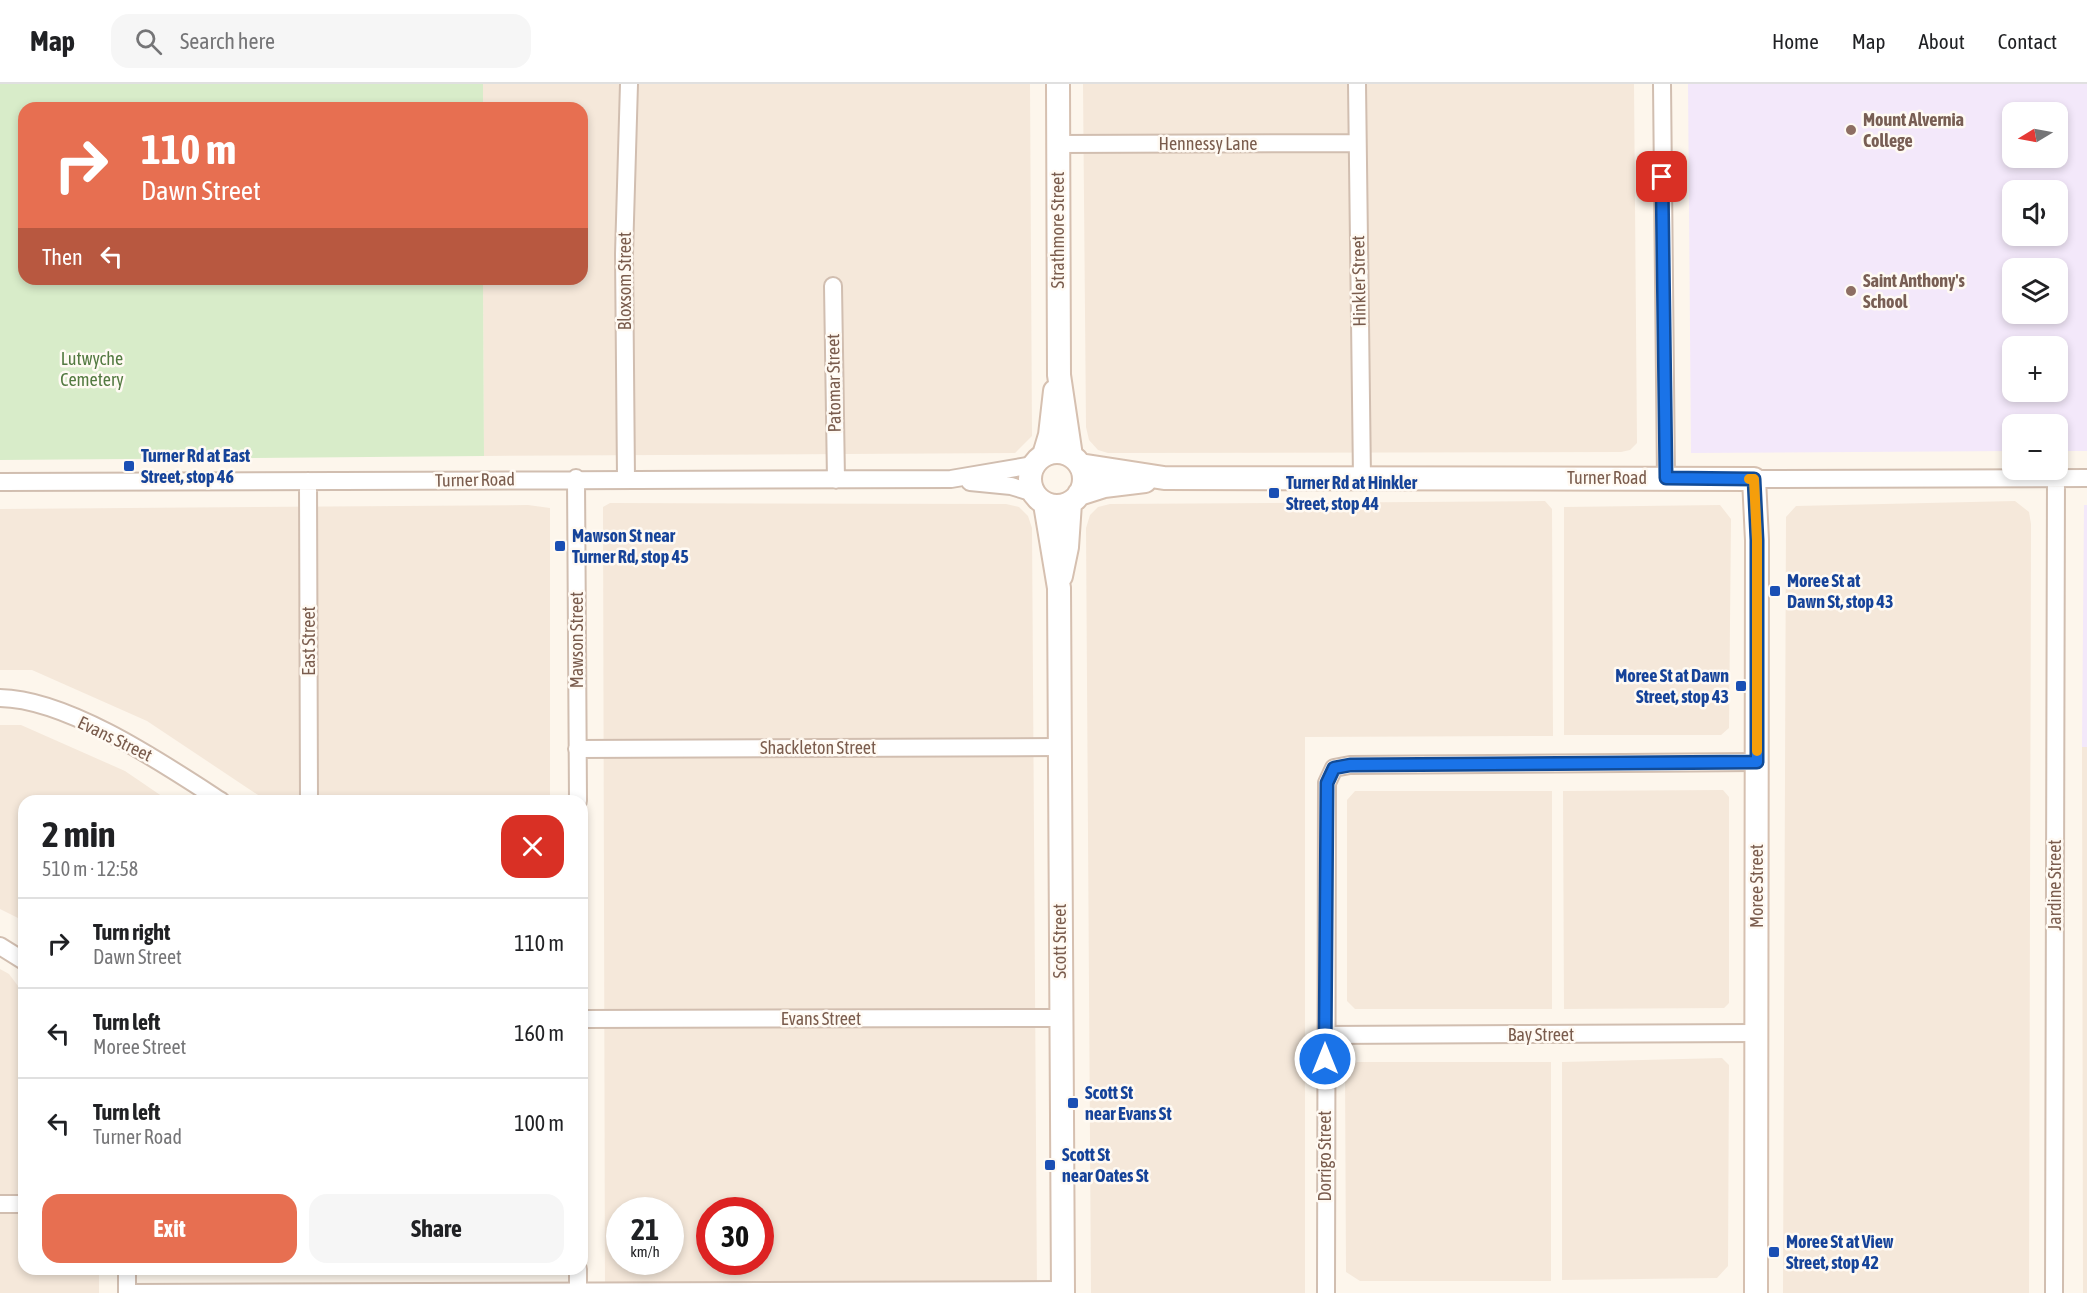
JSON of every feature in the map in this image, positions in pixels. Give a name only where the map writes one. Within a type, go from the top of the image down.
[{"type":"street","name":"Bloxsom Street","points":[[626,478],[624,254],[629,84]]},
{"type":"street","name":"Strathmore Street","points":[[1058,84],[1059,375],[1075,460]]},
{"type":"street","name":"Hinkler Street","points":[[1357,84],[1362,478]]},
{"type":"street","points":[[1662,84],[1666,478]]},
{"type":"street","name":"Hennessy Lane","points":[[1058,144],[1357,143]]},
{"type":"street","name":"Patomar Street","points":[[833,286],[836,480]]},
{"type":"street","name":"Strathmore Street","points":[[1039,460],[1059,375]]},
{"type":"street","name":"Turner Road","points":[[951,479],[1039,460],[1062,452],[1075,460],[1164,478]]},
{"type":"street","points":[[1039,460],[1030,479],[1039,498]]},
{"type":"street","points":[[1075,460],[1084,479],[1075,498]]},
{"type":"street","name":"Turner Road","points":[[0,482],[576,478],[951,479],[1011,486],[1062,506],[1104,486],[1164,478],[2002,477]]},
{"type":"street","name":"Turner Road","points":[[2068,477],[2087,478]]},
{"type":"street","name":"Mawson Street","points":[[576,478],[578,795]]},
{"type":"street","name":"Moree Street","points":[[1754,479],[1757,540],[1756,1293]]},
{"type":"street","name":"Jardine Street","points":[[2054,1293],[2056,480]]},
{"type":"street","name":"East Street","points":[[308,481],[309,795]]},
{"type":"street","name":"Scott Street","points":[[1039,498],[1059,588]]},
{"type":"street","name":"Scott Street","points":[[1063,1291],[1059,588],[1075,498]]},
{"type":"street","name":"Evans Street","points":[[0,698],[37,702],[144,751],[212,795]]},
{"type":"street","name":"Shackleton Street","points":[[578,749],[1059,747]]},
{"type":"street","name":"Dorrigo Street","points":[[1326,1293],[1327,783],[1334,768],[1350,765],[1757,762]]},
{"type":"street","points":[[0,946],[18,957]]},
{"type":"street","name":"Evans Street","points":[[588,1019],[1060,1018]]},
{"type":"street","name":"Bay Street","points":[[1325,1035],[1757,1033]]},
{"type":"street","points":[[0,1204],[18,1204]]},
{"type":"street","points":[[127,1275],[127,1293],[1063,1291]]},
{"type":"street","points":[[578,1275],[578,1292]]},
{"type":"shaded area","points":[[483,84],[1030,84],[1032,436],[1015,453],[484,456],[483,285],[588,285],[588,102],[483,102]]},
{"type":"shaded area","points":[[1083,84],[1634,84],[1637,443],[1630,450],[1621,452],[1108,453],[1098,450],[1089,440],[1086,427]]},
{"type":"shaded area","name":"Saint Anthony's School","points":[[1688,84],[2087,84],[2087,451],[2068,451],[2068,414],[2002,414],[2002,451],[1691,453]]},
{"type":"shaded area","points":[[1545,501],[1552,509],[1553,736],[1305,737],[1305,1293],[1091,1293],[1086,528],[1090,515],[1098,507],[1110,504]]},
{"type":"shaded area","points":[[2015,501],[2029,512],[2031,524],[2029,1293],[1783,1293],[1786,517],[1796,506]]},
{"type":"shaded area","points":[[610,503],[1006,504],[1019,507],[1028,516],[1032,528],[1037,1293],[605,1293],[603,507]]},
{"type":"shaded area","points":[[528,505],[550,508],[550,795],[258,795],[147,721],[32,670],[0,670],[0,509]]},
{"type":"shaded area","points":[[1720,505],[1731,519],[1729,728],[1721,735],[1564,735],[1564,507]]},
{"type":"shaded area","points":[[2084,505],[2087,505],[2087,747],[2082,747]]},
{"type":"shaded area","points":[[0,725],[21,725],[125,771],[160,795],[18,795],[18,918],[0,909]]},
{"type":"shaded area","points":[[2082,747],[2087,747],[2087,1293],[2083,1293]]},
{"type":"shaded area","points":[[1723,790],[1729,797],[1729,1003],[1724,1008],[1564,1009],[1563,791]]},
{"type":"shaded area","points":[[1355,791],[1552,791],[1552,1009],[1355,1009],[1347,1001],[1347,800]]},
{"type":"shaded area","points":[[0,969],[9,974],[18,986],[18,1275],[99,1275],[99,1293],[0,1293]]},
{"type":"shaded area","points":[[1722,1058],[1729,1065],[1728,1266],[1717,1278],[1562,1280],[1562,1062]]},
{"type":"shaded area","points":[[1357,1062],[1551,1062],[1551,1281],[1360,1281],[1346,1272],[1345,1070]]},
{"type":"green space","name":"Lutwyche Cemetery","points":[[0,84],[483,84],[483,102],[18,102],[18,285],[483,285],[484,456],[0,460]]},
{"type":"slow traffic","points":[[1749,479],[1754,479],[1757,540],[1757,751]]},
{"type":"place","name":"Mount Alvernia College","points":[[1851,130]]},
{"type":"place","name":"Saint Anthony's School","points":[[1851,291]]},
{"type":"place","name":"Turner Rd at East Street, stop 46","points":[[129,466]]},
{"type":"place","name":"Turner Rd at Hinkler Street, stop 44","points":[[1274,493]]},
{"type":"place","name":"Mawson St near Turner Rd, stop 45","points":[[560,546]]},
{"type":"place","name":"Moree St at Dawn St, stop 43","points":[[1775,591]]},
{"type":"place","name":"Moree St at Dawn Street, stop 43","points":[[1741,686]]},
{"type":"place","name":"Scott St near Evans St","points":[[1073,1103]]},
{"type":"place","name":"Scott St near Oates St","points":[[1050,1165]]},
{"type":"place","name":"Moree St at View Street, stop 42","points":[[1774,1252]]},
{"type":"route","points":[[1325,1059],[1327,783],[1334,768],[1350,765],[1757,762],[1757,540],[1754,479],[1666,478],[1662,177]]}]
